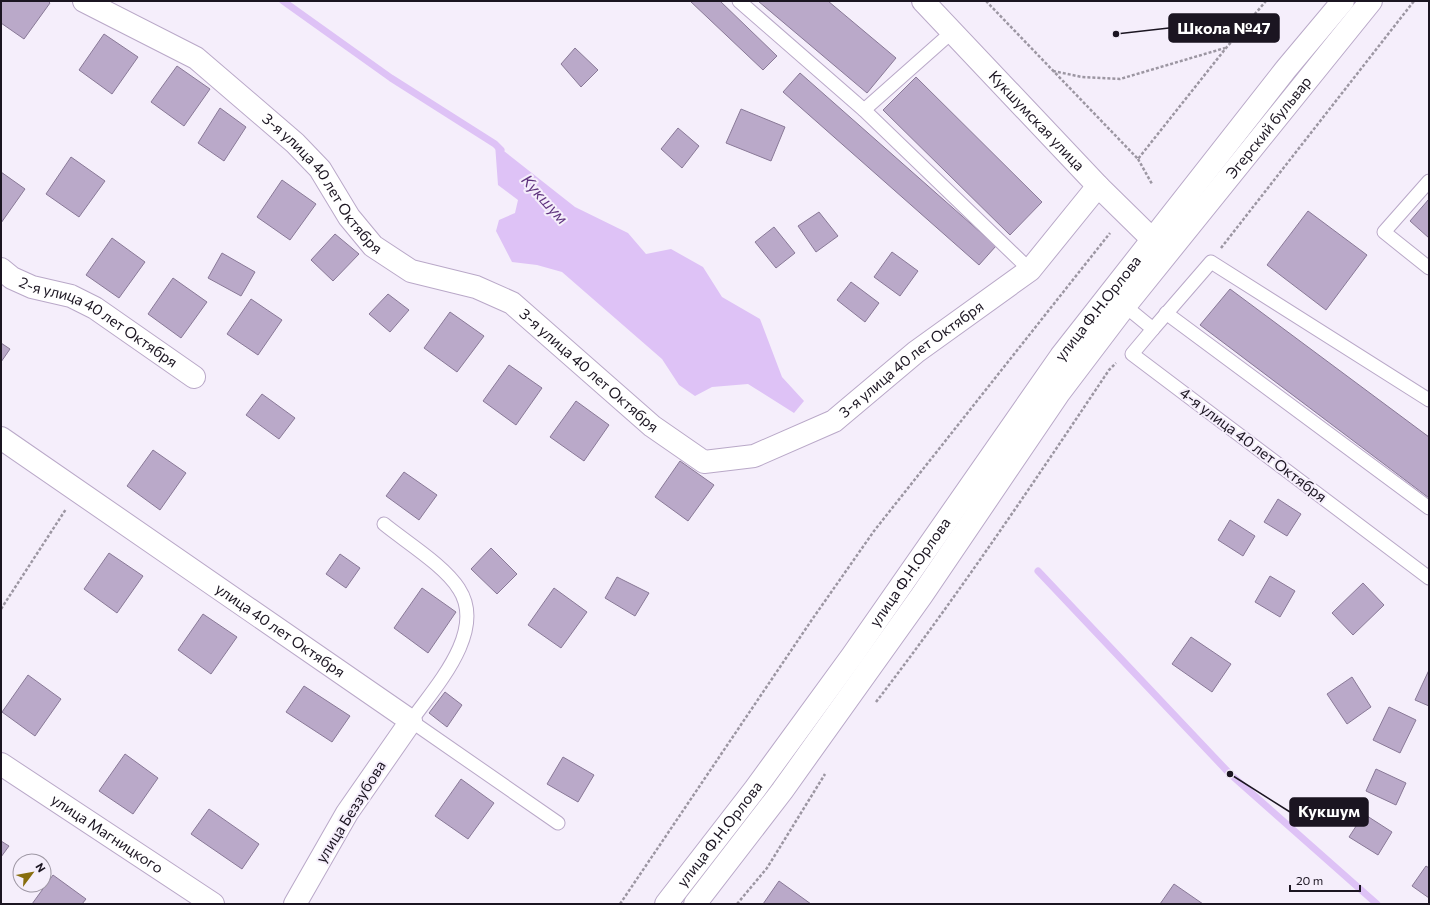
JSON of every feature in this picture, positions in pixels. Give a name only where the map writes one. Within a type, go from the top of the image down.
[{"type":"street","name":"3-я улица 40 лет Октября","points":[[84,1],[196,58],[295,143],[320,169],[349,217],[373,246],[411,271],[476,287],[512,303],[652,426],[704,462],[754,456],[834,421],[916,352],[1030,270],[1098,186]]},
{"type":"street","name":"Кукшумская улица","points":[[923,1],[1098,186],[1159,247]]},
{"type":"street","name":"Эгерский бульвар","points":[[1159,247],[1286,69],[1343,1]]},
{"type":"street","name":"Эгерский бульвар","points":[[1159,247],[1372,1]]},
{"type":"street","name":"улица Ф.Н.Орлова","points":[[695,904],[786,785],[922,594],[1058,393],[1125,306],[1159,247]]},
{"type":"street","name":"улица Ф.Н.Орлова","points":[[666,904],[755,789],[852,656],[1061,356],[1159,247]]},
{"type":"street","name":"2-я улица 40 лет Октября","points":[[1,269],[12,278],[32,287],[71,296],[95,308],[194,377]]},
{"type":"street","name":"улица 40 лет Октября","points":[[1,438],[411,721]]},
{"type":"street","name":"улица Беззубова","points":[[295,904],[346,813],[411,721]]},
{"type":"street","name":"улица Магницкого","points":[[1,764],[213,904]]},
{"type":"lane","points":[[739,1],[864,110],[1030,270]]},
{"type":"lane","points":[[864,110],[952,32]]},
{"type":"lane","points":[[1429,181],[1384,232],[1429,268]]},
{"type":"lane","points":[[1132,354],[1210,262],[1429,400]]},
{"type":"lane","points":[[1125,306],[1153,329]]},
{"type":"lane","points":[[1166,313],[1429,508]]},
{"type":"lane","name":"4-я улица 40 лет Октября","points":[[1132,354],[1429,578]]},
{"type":"lane","points":[[384,524],[447,574],[460,590],[467,612],[466,634],[453,661],[411,721]]},
{"type":"lane","name":"улица 40 лет Октября","points":[[411,721],[558,824]]},
{"type":"path","points":[[986,1],[1138,159],[1152,184]]},
{"type":"path","points":[[1138,159],[1226,48],[1266,1]]},
{"type":"path","points":[[1210,262],[1414,1]]},
{"type":"path","points":[[1053,71],[1082,77],[1120,79],[1226,48]]},
{"type":"path","points":[[620,904],[811,621],[874,531],[1110,233]]},
{"type":"path","points":[[872,707],[928,634],[1016,509],[1109,370],[1120,359],[1132,354]]},
{"type":"path","points":[[1,609],[78,490]]},
{"type":"path","points":[[737,904],[767,868],[828,769]]},
{"type":"water","points":[[495,144],[575,207],[628,233],[646,254],[671,249],[703,267],[722,297],[760,319],[782,377],[804,401],[794,413],[748,384],[712,387],[695,396],[679,385],[662,359],[562,272],[537,265],[512,262],[496,231],[499,220],[515,213],[518,200],[498,185]]},
{"type":"building","points":[[1,1],[48,1],[50,3],[24,39],[1,23]]},
{"type":"building","points":[[690,1],[720,1],[777,56],[763,70]]},
{"type":"building","points":[[758,1],[828,1],[896,58],[867,93]]},
{"type":"building","points":[[104,34],[138,57],[112,94],[79,70]]},
{"type":"building","points":[[575,48],[598,70],[581,87],[561,64]]},
{"type":"building","points":[[177,66],[210,89],[184,126],[151,102]]},
{"type":"building","points":[[800,73],[996,246],[979,265],[783,92]]},
{"type":"building","points":[[916,77],[1042,202],[1010,235],[883,110]]},
{"type":"building","points":[[220,108],[246,127],[224,161],[198,143]]},
{"type":"building","points":[[741,109],[785,127],[771,161],[726,143]]},
{"type":"building","points":[[678,128],[699,146],[682,168],[661,149]]},
{"type":"building","points":[[71,157],[105,181],[79,217],[46,194]]},
{"type":"building","points":[[1,172],[25,189],[1,223]]},
{"type":"building","points":[[282,180],[316,204],[290,240],[257,217]]},
{"type":"building","points":[[1429,199],[1429,238],[1410,221]]},
{"type":"building","points":[[1308,211],[1367,255],[1326,310],[1267,265]]},
{"type":"building","points":[[819,212],[838,236],[816,252],[798,226]]},
{"type":"building","points":[[774,227],[795,253],[776,268],[755,242]]},
{"type":"building","points":[[335,234],[359,254],[333,281],[311,260]]},
{"type":"building","points":[[112,238],[145,262],[119,298],[86,275]]},
{"type":"building","points":[[892,252],[918,271],[900,296],[874,277]]},
{"type":"building","points":[[222,253],[255,272],[241,296],[208,278]]},
{"type":"building","points":[[173,278],[207,302],[181,338],[148,314]]},
{"type":"building","points":[[851,282],[879,303],[865,322],[837,300]]},
{"type":"building","points":[[1230,289],[1429,437],[1429,498],[1200,325]]},
{"type":"building","points":[[388,294],[409,310],[390,332],[369,314]]},
{"type":"building","points":[[251,299],[282,320],[258,355],[227,334]]},
{"type":"building","points":[[450,312],[484,336],[457,372],[424,348]]},
{"type":"building","points":[[1,343],[10,349],[1,362]]},
{"type":"building","points":[[509,365],[542,388],[516,425],[483,401]]},
{"type":"building","points":[[262,394],[295,418],[279,439],[246,415]]},
{"type":"building","points":[[576,401],[609,425],[584,461],[550,437]]},
{"type":"building","points":[[153,450],[186,473],[160,510],[127,486]]},
{"type":"building","points":[[680,461],[714,485],[688,521],[655,497]]},
{"type":"building","points":[[404,472],[437,495],[419,520],[386,496]]},
{"type":"building","points":[[1278,499],[1301,514],[1287,536],[1264,522]]},
{"type":"building","points":[[1230,520],[1255,536],[1243,556],[1218,540]]},
{"type":"building","points":[[491,548],[517,574],[497,594],[471,569]]},
{"type":"building","points":[[109,553],[143,576],[117,613],[84,589]]},
{"type":"building","points":[[340,554],[360,568],[346,588],[326,574]]},
{"type":"building","points":[[1270,576],[1295,591],[1280,617],[1255,602]]},
{"type":"building","points":[[617,577],[649,593],[635,616],[605,598]]},
{"type":"building","points":[[1363,583],[1384,605],[1353,635],[1332,613]]},
{"type":"building","points":[[422,588],[456,612],[428,653],[394,628]]},
{"type":"building","points":[[554,588],[587,612],[561,648],[528,625]]},
{"type":"building","points":[[203,614],[237,637],[211,674],[178,650]]},
{"type":"building","points":[[1191,637],[1231,664],[1212,692],[1172,664]]},
{"type":"building","points":[[1429,670],[1429,706],[1415,700]]},
{"type":"building","points":[[28,675],[61,699],[35,736],[2,712]]},
{"type":"building","points":[[1352,677],[1371,707],[1347,724],[1327,694]]},
{"type":"building","points":[[304,686],[350,716],[332,742],[286,712]]},
{"type":"building","points":[[445,692],[462,705],[447,727],[429,713]]},
{"type":"building","points":[[1389,707],[1416,720],[1400,753],[1373,740]]},
{"type":"building","points":[[125,754],[158,778],[133,814],[99,791]]},
{"type":"building","points":[[563,757],[594,775],[578,802],[547,784]]},
{"type":"building","points":[[1376,769],[1406,783],[1396,805],[1366,791]]},
{"type":"building","points":[[461,779],[494,803],[468,839],[435,816]]},
{"type":"building","points":[[209,809],[259,844],[242,869],[191,834]]},
{"type":"building","points":[[1364,814],[1392,832],[1378,855],[1349,837]]},
{"type":"building","points":[[1,841],[9,846],[1,857]]},
{"type":"building","points":[[1426,866],[1429,868],[1429,898],[1412,886]]},
{"type":"building","points":[[53,875],[86,899],[82,904],[32,904],[40,893],[52,893]]},
{"type":"building","points":[[779,881],[811,904],[763,904]]},
{"type":"building","points":[[1174,884],[1203,904],[1160,904]]},
{"type":"waterway","name":"Кукшум","points":[[283,1],[391,78],[495,144],[501,150]]},
{"type":"waterway","name":"Кукшум","points":[[1038,571],[1230,774],[1377,904]]},
{"type":"place","name":"Школа №47","points":[[1116,34]]},
{"type":"place","name":"Кукшум","points":[[1230,774]]}]
